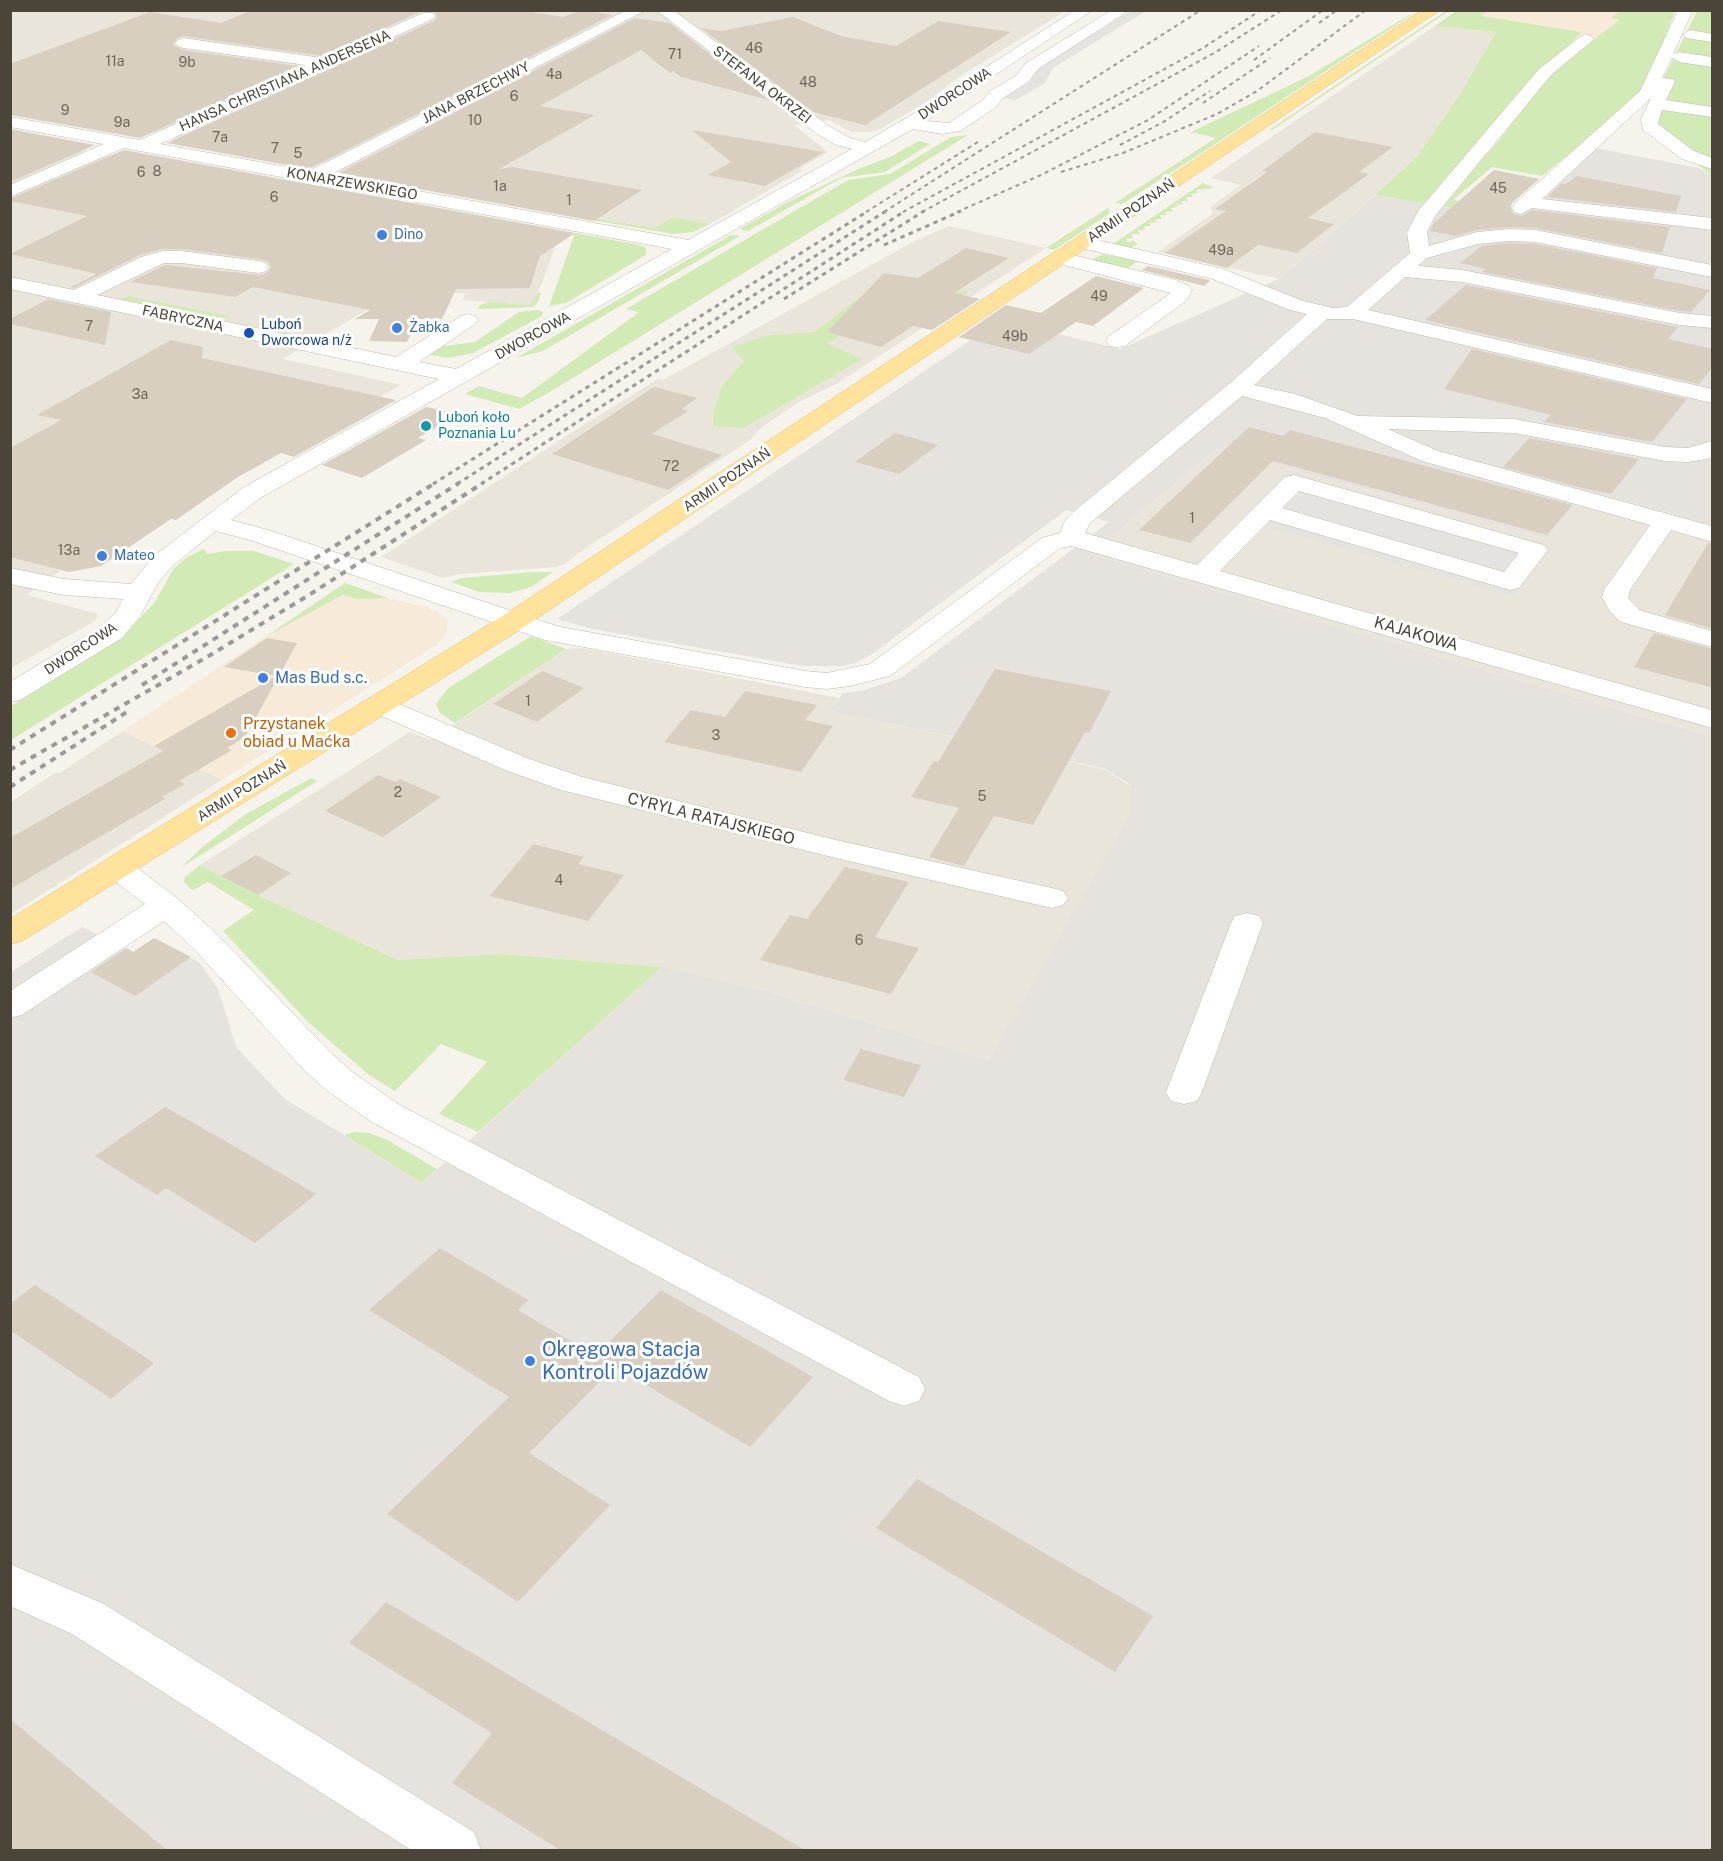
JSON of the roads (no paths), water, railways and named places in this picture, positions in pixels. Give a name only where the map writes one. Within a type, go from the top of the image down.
[{"type":"main road","name":"ARMII POZNAŃ","points":[[10,934],[514,621],[1433,10]]},
{"type":"street","name":"JANA BRZECHWY","points":[[312,177],[639,10]]},
{"type":"street","name":"STEFANA OKRZEI","points":[[663,10],[823,130],[842,141],[867,148]]},
{"type":"street","name":"DWORCOWA","points":[[10,694],[112,632],[127,616],[138,592],[163,561],[211,522],[268,483],[867,148],[1086,10]]},
{"type":"street","points":[[909,123],[942,129],[954,127],[990,105],[996,95],[1022,79],[1032,66],[1124,10]]},
{"type":"street","points":[[1693,14],[1691,35],[1648,126],[1711,173]]},
{"type":"street","points":[[1693,14],[1650,89],[1524,205],[1713,224]]},
{"type":"street","name":"HANSA CHRISTIANA ANDERSENA","points":[[142,146],[428,16]]},
{"type":"street","points":[[1691,35],[1713,38]]},
{"type":"street","points":[[1420,254],[1417,232],[1426,214],[1545,72],[1586,39]]},
{"type":"street","points":[[183,43],[323,63]]},
{"type":"street","points":[[1679,57],[1713,62]]},
{"type":"street","points":[[1657,104],[1713,112]]},
{"type":"street","points":[[1618,120],[1660,152],[1711,173]]},
{"type":"street","name":"KONARZEWSKIEGO","points":[[10,122],[693,247]]},
{"type":"street","points":[[10,192],[123,142]]},
{"type":"street","points":[[1353,313],[1420,254],[1477,238],[1509,235],[1535,236],[1713,271]]},
{"type":"street","points":[[1084,243],[1216,273],[1279,301],[1322,312],[1353,313],[1713,396]]},
{"type":"street","points":[[77,297],[147,261],[163,257],[181,257],[259,267]]},
{"type":"street","points":[[1060,258],[1169,284],[1182,290],[1180,296],[1117,341]]},
{"type":"street","points":[[1402,271],[1462,276],[1680,319],[1713,322]]},
{"type":"street","name":"FABRYCZNA","points":[[10,283],[461,377]]},
{"type":"street","points":[[211,522],[259,535],[555,634],[805,680],[850,678],[880,670],[890,664],[1051,543],[1071,538],[1075,524],[1081,518],[1238,388],[1322,312]]},
{"type":"street","points":[[400,364],[468,320]]},
{"type":"street","points":[[1238,388],[1313,406],[1353,421],[1430,456],[1713,534]]},
{"type":"street","points":[[1353,421],[1514,426],[1713,461]]},
{"type":"street","points":[[1688,455],[1707,452],[1713,448]]},
{"type":"street","points":[[1203,573],[1265,511],[1294,482],[1535,550],[1510,582],[1265,511]]},
{"type":"street","points":[[1665,521],[1617,590],[1615,598],[1620,607],[1630,616],[1713,639]]},
{"type":"street","name":"KAJAKOWA","points":[[1071,538],[1119,549],[1713,719]]},
{"type":"street","points":[[10,576],[75,588],[138,592]]},
{"type":"street","name":"CYRYLA RATAJSKIEGO","points":[[380,705],[516,764],[572,784],[829,848],[1052,898]]},
{"type":"street","points":[[117,868],[166,905],[206,942],[253,995],[339,1081],[385,1113],[904,1389]]},
{"type":"street","points":[[10,1007],[166,905]]},
{"type":"street","points":[[1184,1092],[1247,923]]},
{"type":"street","points":[[10,1584],[88,1619],[456,1851]]},
{"type":"railway","points":[[884,212],[1201,10]]},
{"type":"railway","points":[[903,212],[1203,48],[1261,10]]},
{"type":"railway","points":[[922,212],[1216,52],[1282,10]]},
{"type":"railway","points":[[1254,60],[1323,10]]},
{"type":"railway","points":[[1319,23],[1337,10]]},
{"type":"railway","points":[[1061,172],[1123,153],[1217,114],[1257,91],[1366,10]]},
{"type":"railway","points":[[957,212],[1041,175],[1148,120],[1259,46]]},
{"type":"railway","points":[[1203,103],[1270,58]]},
{"type":"railway","points":[[1120,145],[1165,121],[1210,91]]},
{"type":"railway","points":[[866,212],[981,140]]},
{"type":"railway","points":[[433,484],[868,211]]},
{"type":"railway","points":[[457,484],[886,211]]},
{"type":"railway","points":[[481,484],[905,211]]},
{"type":"railway","points":[[784,299],[924,211]]},
{"type":"railway","points":[[884,245],[961,211]]},
{"type":"railway","points":[[10,750],[435,483]]},
{"type":"railway","points":[[142,685],[459,483]]},
{"type":"railway","points":[[10,770],[207,657],[309,595],[483,483]]},
{"type":"railway","points":[[10,787],[130,710]]},
{"type":"place","name":"Dino","points":[[382,235]]},
{"type":"place","name":"Żabka","points":[[397,328]]},
{"type":"place","name":"Luboń Dworcowa n/ż","points":[[249,333]]},
{"type":"place","name":"Luboń koło Poznania Lu","points":[[426,426]]},
{"type":"place","name":"Mateo","points":[[102,556]]},
{"type":"place","name":"Mas Bud s.c.","points":[[263,678]]},
{"type":"place","name":"Przystanek obiad u Maćka","points":[[231,733]]},
{"type":"place","name":"Okręgowa Stacja Kontroli Pojazdów","points":[[530,1361]]}]
